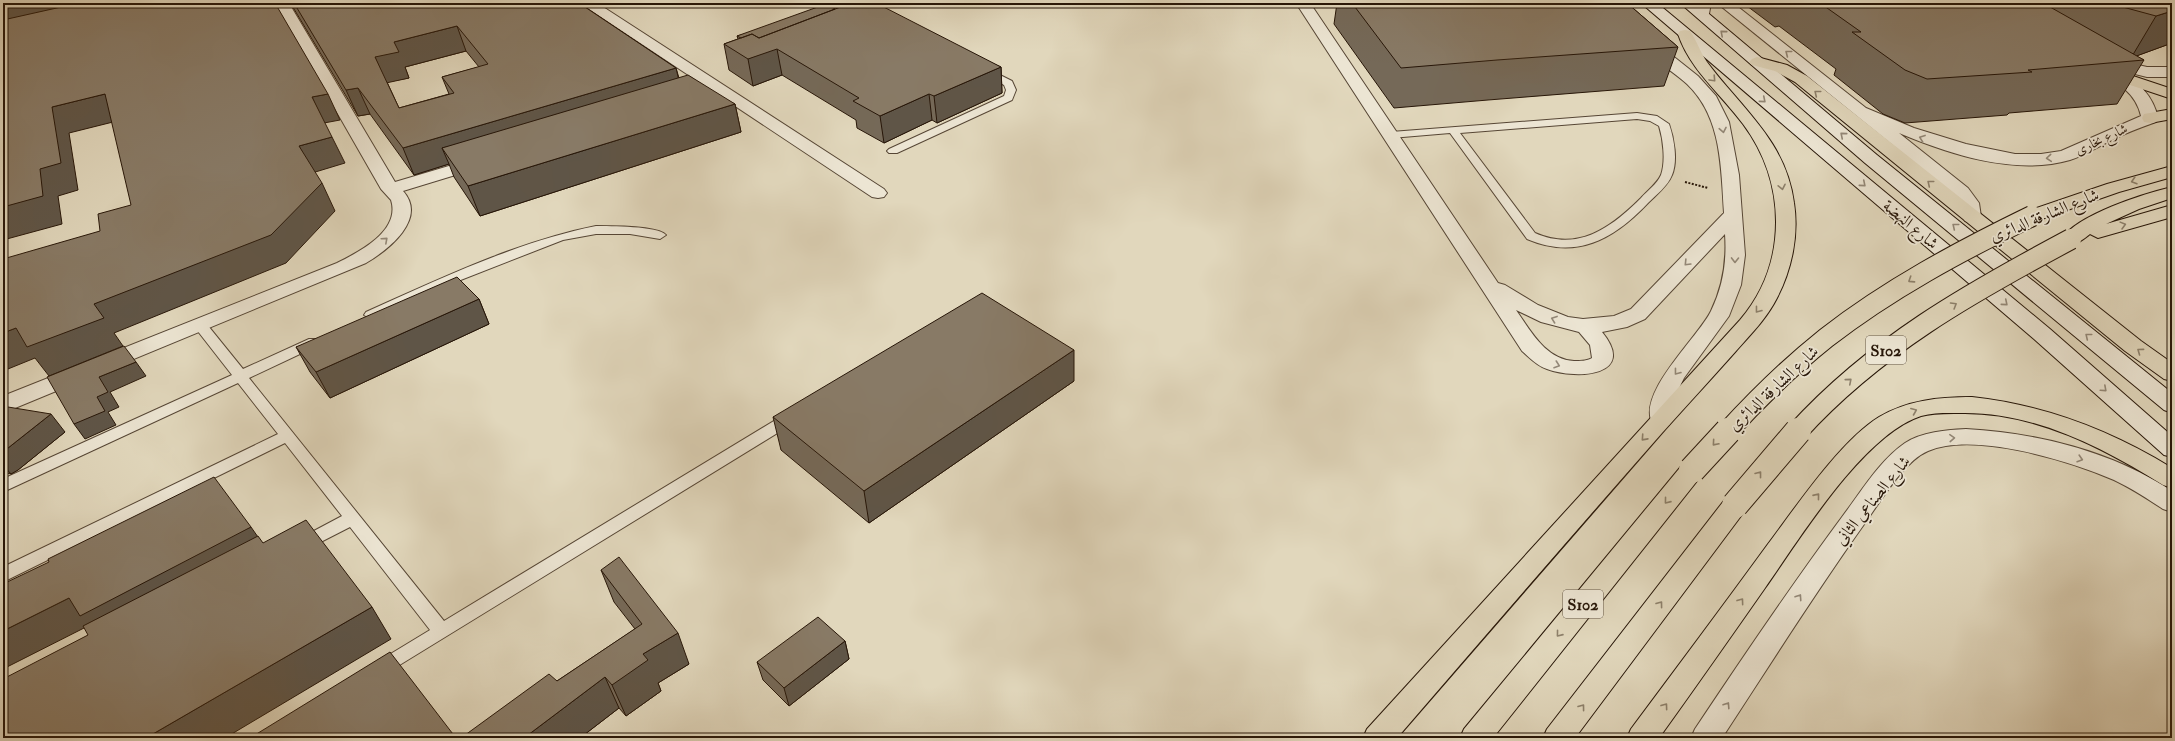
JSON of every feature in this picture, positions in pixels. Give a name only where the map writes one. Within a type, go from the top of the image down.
[{"type":"main road","points":[[1378,738],[1661,419],[1742,331],[1766,299],[1780,267],[1786,235],[1786,204],[1781,181],[1773,159],[1748,118],[1701,66],[1688,45],[1685,34]]},
{"type":"main road","points":[[1757,62],[1781,68],[1797,76],[2133,346],[2172,374]]},
{"type":"main road","points":[[2115,75],[2172,94]]},
{"type":"main road","points":[[2150,118],[2172,114]]},
{"type":"main road","name":"شارع الشارقة الدائري","points":[[1475,738],[1692,470],[1741,417],[1801,359],[1857,316],[1914,278],[1970,245],[2032,216],[2113,188],[2172,171]]},
{"type":"main road","name":"شارع الشارقة الدائري","points":[[1558,738],[1782,445],[1833,394],[1870,362],[1943,312],[2004,274],[2071,239],[2089,224],[2112,213],[2172,192]]},
{"type":"main road","points":[[2071,239],[2172,211]]},
{"type":"main road","points":[[1642,738],[1816,497],[1871,435],[1894,419],[1922,408],[1954,404],[1991,406],[2030,413],[2070,425],[2109,442],[2172,479]]},
{"type":"street","points":[[587,3],[721,89],[878,193]]},
{"type":"street","points":[[1303,3],[1530,346],[1543,358],[1555,365],[1582,369],[1593,366],[1601,361],[1604,354],[1600,345],[1586,327]]},
{"type":"street","name":"شارع النهضة","points":[[1648,3],[2042,334],[2172,449]]},
{"type":"street","name":"شارع النهضة","points":[[1687,3],[1706,10],[1757,62],[1871,159],[2172,405]]},
{"type":"street","points":[[1724,3],[1962,192],[1970,203],[1972,217]]},
{"type":"street","points":[[3,405],[301,283],[329,274],[354,262],[390,236],[399,222],[402,209],[400,198],[390,189],[283,5]]},
{"type":"street","points":[[1638,34],[1704,92],[1719,116],[1723,128],[1731,193],[1736,263],[1729,295],[1709,332],[1677,371],[1666,388],[1661,408],[1661,419]]},
{"type":"street","name":"شارع بخارى","points":[[1863,112],[1926,139],[1993,155],[2026,159],[2064,156],[2115,132],[2150,118],[2145,101],[2132,87],[2092,59],[2127,69],[2147,72],[2172,72]]},
{"type":"street","points":[[698,96],[721,89]]},
{"type":"street","points":[[390,189],[496,157]]},
{"type":"street","points":[[1489,283],[1520,304],[1540,314],[1566,323],[1586,327],[1604,327],[1624,322],[1638,314],[1733,214]]},
{"type":"street","name":"شارع الصناعي الثاني","points":[[1706,738],[1833,548],[1876,489],[1903,459],[1919,446],[1942,439],[1971,437],[2030,445],[2094,463],[2123,475],[2172,503]]},
{"type":"lane","points":[[854,3],[880,17],[863,20]]},
{"type":"lane","points":[[893,151],[1008,98],[1011,90],[1008,84],[978,68]]},
{"type":"lane","points":[[1391,135],[1453,130],[1637,116],[1653,118],[1664,124],[1666,128],[1668,164],[1665,177],[1634,212],[1596,239],[1566,244],[1547,243],[1531,236],[1453,130]]},
{"type":"lane","points":[[362,320],[448,280],[560,237],[596,230],[630,230],[660,235]]},
{"type":"lane","points":[[200,325],[441,631]]},
{"type":"lane","points":[[3,486],[326,336]]},
{"type":"lane","points":[[367,676],[803,410]]},
{"type":"lane","points":[[3,575],[287,436]]},
{"type":"lane","points":[[289,552],[352,518]]},
{"type":"path","points":[[1665,177],[1731,193]]},
{"type":"building","points":[[3,3],[25,3],[3,8]]},
{"type":"building","points":[[79,3],[275,3],[328,94],[312,97],[332,137],[299,146],[322,183],[271,235],[94,304],[104,318],[27,347],[16,328],[3,333],[3,259],[100,231],[98,214],[131,205],[105,94],[52,107],[61,163],[40,169],[43,196],[3,207],[3,20]]},
{"type":"building","points":[[294,3],[579,3],[676,68],[403,148],[358,88],[346,90]],"holes":[[[457,26],[488,64],[442,77],[454,93],[399,108],[375,57],[399,52],[394,42]]]},
{"type":"building","points":[[851,3],[857,7],[868,3],[876,3],[1001,67],[934,96],[929,94],[880,116],[853,101],[859,98],[777,49],[748,59],[724,44],[752,34],[759,38]]},
{"type":"building","points":[[1352,3],[1627,3],[1678,47],[1401,68]]},
{"type":"building","points":[[1820,3],[2043,3],[2144,60],[2028,70],[2032,72],[1927,79],[1905,70],[1852,32],[1861,32]]},
{"type":"building","points":[[2108,3],[2172,3],[2172,11],[2156,16]]},
{"type":"building","points":[[826,4],[835,9],[759,38],[752,34],[741,38],[737,36]]},
{"type":"building","points":[[688,75],[735,104],[468,186],[442,148]]},
{"type":"building","points":[[457,277],[479,299],[316,372],[296,347]]},
{"type":"building","points":[[982,293],[1074,350],[864,491],[773,417]]},
{"type":"building","points":[[124,346],[136,362],[99,377],[108,392],[97,397],[105,411],[74,424],[47,377]]},
{"type":"building","points":[[8,407],[51,414],[3,452],[3,411]]},
{"type":"building","points":[[214,477],[251,527],[80,616],[69,598],[3,631],[3,584],[49,562],[48,559]]},
{"type":"building","points":[[306,520],[372,607],[146,738],[3,738],[3,679],[88,635],[83,626],[258,536],[263,543]]},
{"type":"building","points":[[619,557],[678,633],[643,654],[648,660],[612,685],[605,677],[524,738],[461,738],[549,674],[557,681],[642,624],[601,570]]},
{"type":"building","points":[[818,617],[845,641],[784,688],[757,662]]},
{"type":"building","points":[[390,652],[456,738],[250,738]]}]
